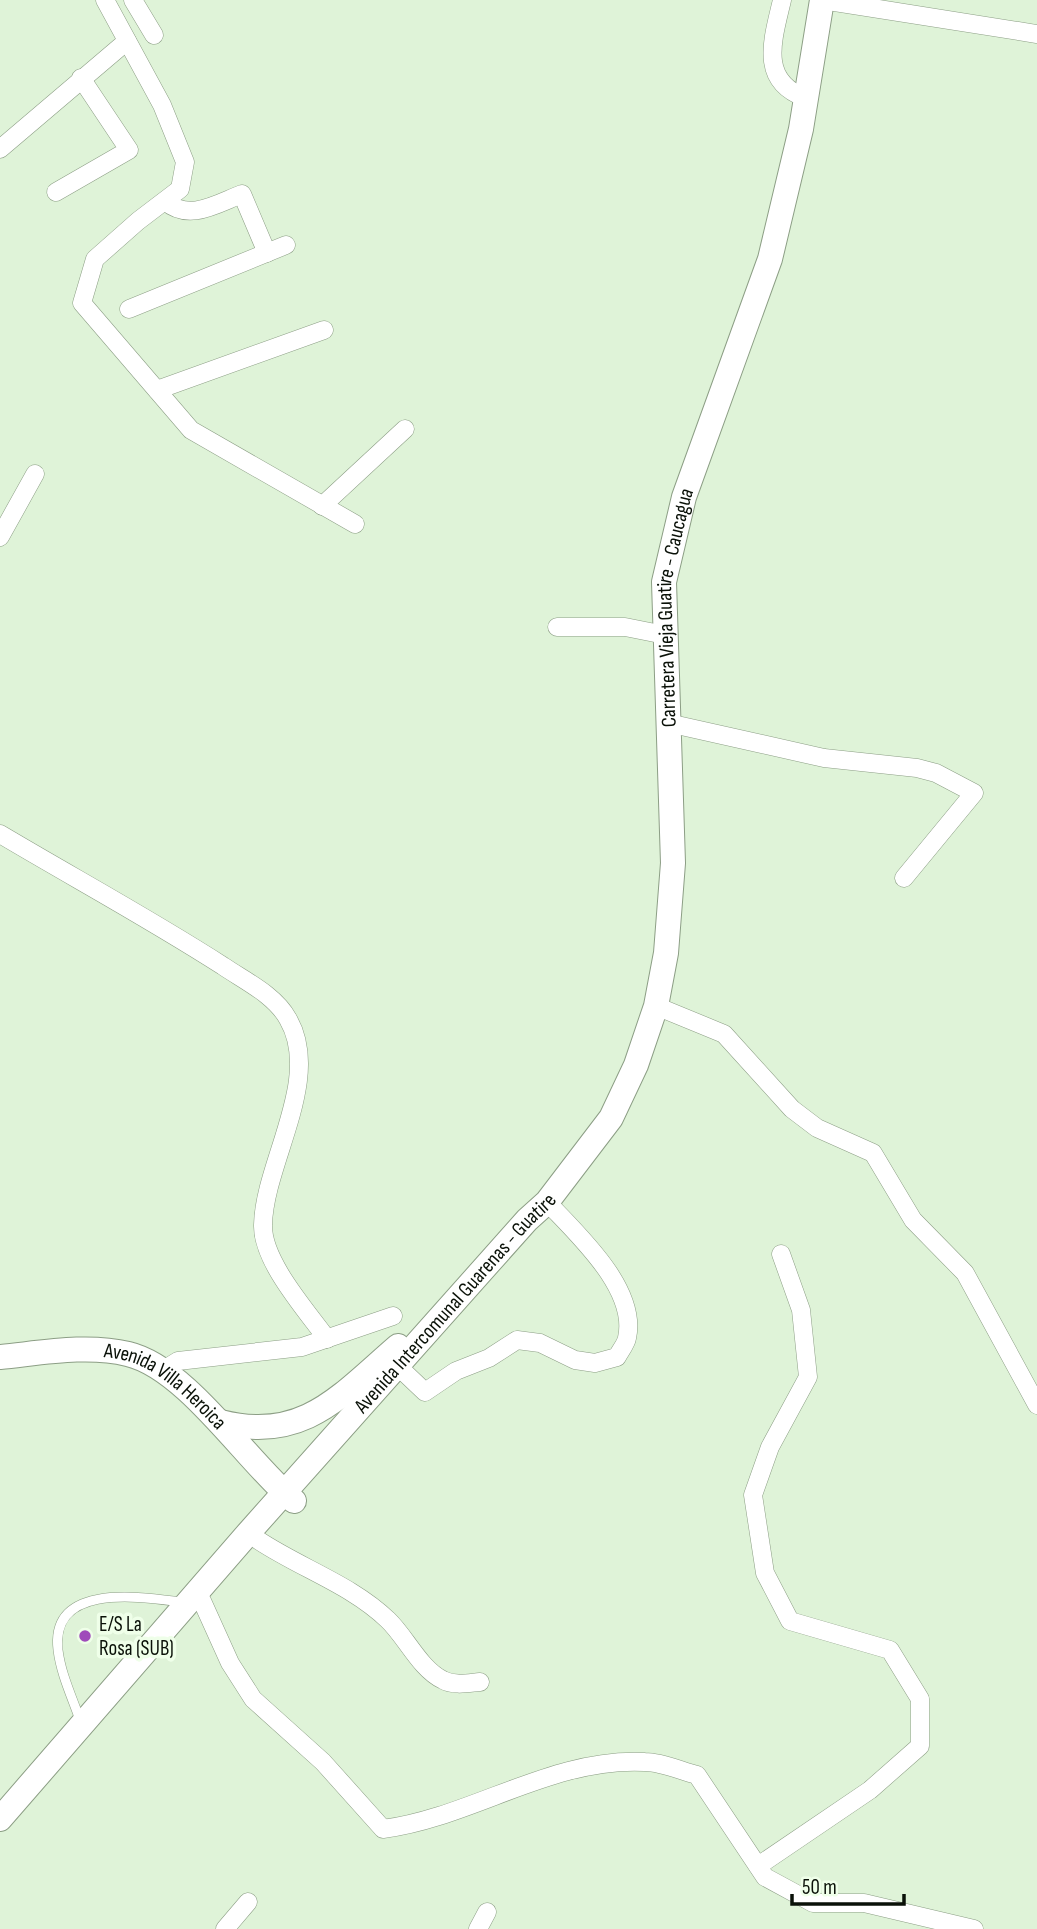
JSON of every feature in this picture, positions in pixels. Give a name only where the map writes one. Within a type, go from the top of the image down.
[{"type":"main road","name":"Carretera Vieja Guatire - Caucagua","points":[[547,1202],[611,1118],[636,1065],[656,1006],[666,953],[673,863],[664,582],[684,497],[770,259],[806,98],[822,0]]},
{"type":"main road","name":"Avenida Intercomunal Guarenas - Guatire","points":[[289,1497],[477,1277],[527,1220],[547,1202]]},
{"type":"main road","name":"Avenida Intercomunal Guarenas - Guatire","points":[[0,1819],[254,1535],[533,1234],[547,1202]]},
{"type":"main road","points":[[221,1422],[250,1429],[292,1425],[334,1402],[477,1277]]},
{"type":"main road","name":"Avenida Villa Heroica","points":[[0,1357],[79,1350],[129,1354],[162,1371],[221,1422],[249,1458],[289,1497]]},
{"type":"main road","points":[[249,1458],[262,1488],[254,1535]]},
{"type":"main road","name":"Avenida Intercomunal Guarenas - Guatire","points":[[0,1841],[195,1602]]},
{"type":"street","points":[[105,0],[162,105],[185,162],[180,189],[95,259],[82,303],[191,430],[355,524]]},
{"type":"street","points":[[133,0],[155,35]]},
{"type":"street","points":[[782,0],[772,63],[778,81],[793,94],[806,98]]},
{"type":"street","points":[[822,0],[1037,34]]},
{"type":"street","points":[[0,149],[127,41]]},
{"type":"street","points":[[56,192],[129,150],[81,78]]},
{"type":"street","points":[[165,201],[176,210],[191,212],[242,194],[267,253]]},
{"type":"street","points":[[129,309],[286,245]]},
{"type":"street","points":[[157,390],[324,330]]},
{"type":"street","points":[[322,506],[405,429]]},
{"type":"street","points":[[0,537],[35,474]]},
{"type":"street","points":[[557,627],[625,627],[665,635]]},
{"type":"street","points":[[668,723],[824,758],[917,768],[936,773],[974,793],[904,878]]},
{"type":"street","points":[[0,834],[170,932],[274,1000],[289,1020],[296,1046],[298,1072],[291,1115],[271,1183],[262,1226],[272,1261],[327,1339]]},
{"type":"street","points":[[656,1006],[724,1034],[792,1109],[817,1128],[873,1153],[913,1220],[965,1273],[1037,1405]]},
{"type":"street","points":[[405,1373],[425,1392],[456,1371],[489,1358],[517,1340],[540,1342],[585,1362],[595,1363],[617,1357],[627,1338],[626,1306],[611,1275],[547,1202]]},
{"type":"street","points":[[758,1866],[870,1790],[920,1746],[920,1699],[890,1650],[790,1621],[765,1573],[753,1495],[770,1447],[808,1377],[801,1310],[781,1254]]},
{"type":"street","points":[[162,1371],[178,1361],[302,1347],[393,1316]]},
{"type":"street","points":[[254,1535],[295,1564],[330,1579],[358,1596],[388,1619],[442,1680],[460,1684],[480,1682]]},
{"type":"street","points":[[195,1602],[253,1699],[323,1762],[383,1829],[417,1824],[578,1766],[647,1761],[697,1775],[765,1877],[813,1903],[864,1903],[974,1929]]},
{"type":"street","points":[[225,1929],[248,1902]]},
{"type":"street","points":[[478,1929],[487,1912]]},
{"type":"lane","points":[[82,1725],[61,1669],[58,1648],[58,1631],[71,1610],[111,1596],[195,1602]]},
{"type":"place","name":"E/S La Rosa (SUB)","points":[[85,1636]]}]
